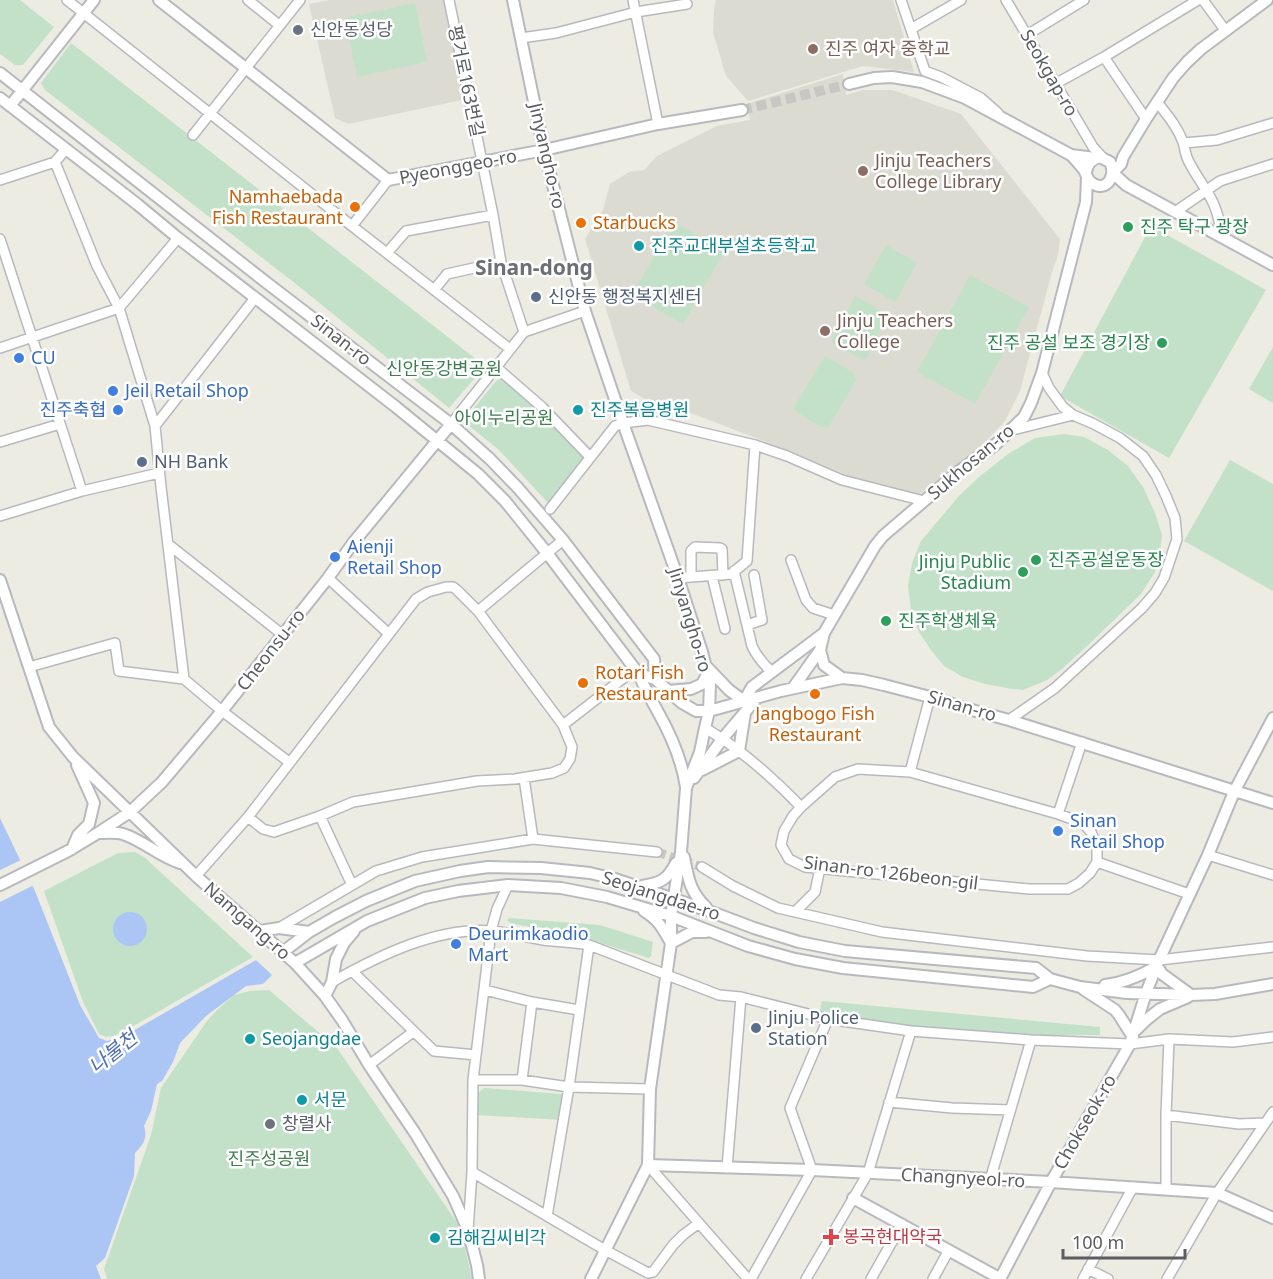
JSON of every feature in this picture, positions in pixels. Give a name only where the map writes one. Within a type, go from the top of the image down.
[{"type":"street","points":[[67,0],[510,349]]},
{"type":"street","points":[[10,106],[94,0]]},
{"type":"street","name":"Pyeonggeo-ro","points":[[159,0],[388,180],[544,150],[658,124],[742,110]]},
{"type":"street","points":[[248,0],[279,25]]},
{"type":"street","points":[[193,135],[245,67],[301,0]]},
{"type":"street","name":"평거로163번길","points":[[449,0],[501,262],[524,332]]},
{"type":"street","name":"Jinyangho-ro","points":[[513,0],[544,150],[585,311],[678,578],[710,684],[709,711],[700,752],[687,788],[672,916],[671,944],[650,1089],[648,1165],[591,1279]]},
{"type":"street","points":[[633,0],[658,124]]},
{"type":"street","points":[[901,0],[925,71],[981,98],[1006,120]]},
{"type":"street","points":[[911,29],[961,0]]},
{"type":"street","name":"Seokgap-ro","points":[[1006,0],[1100,158]]},
{"type":"street","points":[[1027,35],[1084,0]]},
{"type":"street","points":[[1055,84],[1198,0]]},
{"type":"street","points":[[1203,0],[1225,30]]},
{"type":"street","points":[[1086,201],[1110,180],[1157,102],[1187,62],[1225,30],[1267,0]]},
{"type":"street","points":[[521,38],[556,33],[636,12],[687,4]]},
{"type":"street","points":[[1104,57],[1146,119]]},
{"type":"street","name":"Sinan-ro","points":[[0,73],[451,424],[490,459],[563,540],[654,659],[655,679]]},
{"type":"street","points":[[849,84],[874,78],[892,77],[922,82],[965,98],[1071,155],[1118,159],[1123,157]]},
{"type":"street","name":"Sinan-ro","points":[[0,98],[438,440],[505,501],[637,671],[644,689],[670,736],[687,788]]},
{"type":"street","points":[[1157,102],[1174,123],[1194,172],[1213,200],[1221,223],[1221,237]]},
{"type":"street","points":[[1184,143],[1217,140],[1273,123]]},
{"type":"street","points":[[0,180],[55,162],[66,150]]},
{"type":"street","points":[[1071,155],[1092,183],[1126,185]]},
{"type":"street","points":[[1100,158],[1112,165],[1113,173],[1126,185],[1273,264]]},
{"type":"street","points":[[1086,175],[1088,164],[1100,158]]},
{"type":"street","points":[[55,162],[97,266],[118,308],[155,426],[184,679]]},
{"type":"street","points":[[1175,212],[1220,181],[1273,164]]},
{"type":"street","name":"Sukhosan-ro","points":[[793,688],[820,650],[824,633],[883,536],[1012,430],[1024,417],[1042,373],[1086,201],[1086,175]]},
{"type":"street","points":[[352,226],[388,180]]},
{"type":"street","points":[[387,253],[406,231],[493,215]]},
{"type":"street","points":[[0,348],[118,308],[178,238]]},
{"type":"street","points":[[0,239],[82,491]]},
{"type":"street","points":[[434,290],[447,274],[501,262]]},
{"type":"street","points":[[155,426],[255,298]]},
{"type":"street","points":[[451,424],[524,332],[585,311]]},
{"type":"street","points":[[496,367],[542,407],[590,457]]},
{"type":"street","points":[[1009,720],[1055,688],[1142,608],[1164,578],[1177,539],[1175,518],[1166,496],[1143,456],[1120,438],[1073,416],[1056,399],[1042,373]]},
{"type":"street","points":[[1012,430],[1073,416]]},
{"type":"street","points":[[550,510],[615,426],[648,420],[755,445],[842,480],[924,501]]},
{"type":"street","points":[[0,442],[60,423]]},
{"type":"street","name":"Cheonsu-ro","points":[[0,885],[70,850],[98,833],[130,812],[162,782],[222,711],[328,578],[353,543],[451,424]]},
{"type":"street","points":[[678,578],[731,574],[747,561],[755,445]]},
{"type":"street","points":[[0,516],[82,491],[159,473]]},
{"type":"street","points":[[478,611],[563,540]]},
{"type":"street","points":[[168,544],[282,635]]},
{"type":"street","points":[[691,577],[691,551],[695,547],[722,549],[723,575]]},
{"type":"street","points":[[791,560],[806,600],[813,608],[834,615]]},
{"type":"street","points":[[734,571],[756,655],[772,672]]},
{"type":"street","points":[[747,625],[762,620],[754,575]]},
{"type":"street","points":[[712,576],[725,629]]},
{"type":"street","points":[[328,578],[389,634]]},
{"type":"street","name":"Namgang-ro","points":[[0,580],[49,727],[73,757],[196,876],[283,952],[325,996],[448,1187],[468,1230],[477,1265],[478,1279]]},
{"type":"street","points":[[196,876],[248,817],[416,599],[428,592],[453,587],[478,611],[564,724],[572,747],[570,759],[564,768],[552,773],[524,778],[477,781],[353,802],[274,832],[262,829],[248,817]]},
{"type":"street","points":[[687,788],[744,706],[752,687],[824,633]]},
{"type":"street","points":[[29,667],[115,643],[119,670],[184,679],[289,762]]},
{"type":"street","points":[[820,650],[824,665],[842,678]]},
{"type":"street","points":[[668,691],[691,689],[702,684],[707,670],[744,706],[740,751]]},
{"type":"street","points":[[564,724],[637,671],[655,679],[682,703],[696,711],[744,706]]},
{"type":"street","name":"Sinan-ro","points":[[744,706],[758,697],[793,688],[842,678],[862,680],[1009,720],[1273,803]]},
{"type":"street","points":[[910,772],[930,697]]},
{"type":"street","name":"Chokseok-ro","points":[[1000,1279],[1051,1182],[1132,1038],[1158,963],[1208,855],[1234,792],[1273,718]]},
{"type":"street","points":[[705,728],[740,751],[778,783],[801,807]]},
{"type":"street","points":[[1058,814],[1082,742]]},
{"type":"street","points":[[699,771],[740,751]]},
{"type":"street","points":[[70,850],[78,835],[89,824],[94,803],[73,757]]},
{"type":"street","name":"Sinan-ro 126beon-gil","points":[[858,769],[910,772],[1083,823],[1091,832],[1097,847],[1097,862],[1090,873],[1068,889],[1029,890],[805,867],[789,859],[781,844],[784,831],[801,807],[835,777],[858,769]]},
{"type":"street","points":[[524,778],[533,838],[657,852]]},
{"type":"street","points":[[320,816],[352,885]]},
{"type":"street","points":[[98,833],[122,834],[150,847],[170,860],[184,864]]},
{"type":"street","name":"Namgang-ro","points":[[279,928],[376,871],[422,857],[533,838]]},
{"type":"street","points":[[639,886],[657,884],[665,879],[671,873],[681,848]]},
{"type":"street","points":[[681,848],[690,885],[697,898],[709,910]]},
{"type":"street","points":[[1208,855],[1273,875]]},
{"type":"street","points":[[1097,862],[1189,894]]},
{"type":"street","name":"Seojangdae-ro","points":[[283,952],[309,932],[366,901],[432,877],[488,867],[557,869],[615,879],[709,910],[754,928],[845,951],[1036,968],[1050,979],[1080,987],[1127,993],[1215,994],[1273,984]]},
{"type":"street","points":[[702,867],[742,891],[778,908],[882,932],[1158,963],[1273,947]]},
{"type":"street","points":[[795,912],[815,892],[820,868]]},
{"type":"street","points":[[468,1230],[472,1172],[473,1080],[491,931],[497,909],[508,885]]},
{"type":"street","name":"Seojangdae-ro","points":[[294,963],[368,921],[425,898],[458,891],[508,885],[561,888],[607,897],[672,916],[748,946],[843,968],[1033,987],[1050,979]]},
{"type":"street","points":[[634,905],[652,916],[661,925],[671,944],[692,932],[712,932]]},
{"type":"street","points":[[325,996],[332,982],[336,959],[344,943],[358,926]]},
{"type":"street","points":[[260,931],[279,928],[309,932]]},
{"type":"street","points":[[332,982],[397,948],[453,932],[491,931],[589,945],[719,995],[741,997],[828,1018],[911,1031],[1031,1040],[1132,1038],[1233,1042],[1273,1037]]},
{"type":"street","points":[[547,1216],[569,1087],[589,945]]},
{"type":"street","points":[[1080,987],[1117,984],[1131,980],[1158,963]]},
{"type":"street","points":[[1132,1038],[1146,1020],[1160,1009],[1191,995],[1162,974],[1158,963]]},
{"type":"street","points":[[352,971],[434,1051],[476,1055]]},
{"type":"street","points":[[1080,987],[1115,1010],[1132,1038]]},
{"type":"street","points":[[485,990],[532,1002],[579,1010]]},
{"type":"street","points":[[727,1168],[741,997]]},
{"type":"street","points":[[522,1080],[532,1002]]},
{"type":"street","points":[[648,1165],[750,1279],[812,1170],[790,1108],[828,1018]]},
{"type":"street","points":[[806,1279],[868,1173],[911,1031]]},
{"type":"street","points":[[369,1065],[413,1032]]},
{"type":"street","points":[[1166,1189],[1169,1039]]},
{"type":"street","points":[[990,1180],[1031,1040]]},
{"type":"street","points":[[473,1080],[522,1080],[569,1087],[650,1089]]},
{"type":"street","points":[[889,1102],[952,1108],[1010,1110]]},
{"type":"street","points":[[1167,1279],[1217,1193],[1273,1112]]},
{"type":"street","points":[[1166,1115],[1239,1124],[1265,1123]]},
{"type":"street","name":"Changnyeol-ro","points":[[648,1165],[812,1170],[1217,1193],[1273,1218]]},
{"type":"street","points":[[472,1172],[648,1273],[653,1272],[673,1245],[699,1223]]},
{"type":"street","points":[[1083,1279],[1133,1187]]},
{"type":"street","points":[[854,1198],[1000,1279]]},
{"type":"street","points":[[872,1279],[902,1224]]},
{"type":"street","points":[[933,1279],[949,1250]]},
{"type":"street","points":[[1088,1269],[1108,1279]]},
{"type":"shaded area","points":[[330,0],[446,0],[465,95],[462,100],[348,124],[335,118],[309,4]]},
{"type":"shaded area","name":"진주 여자 중학교","points":[[716,0],[893,0],[914,72],[863,66],[748,101],[726,76],[713,32]]},
{"type":"shaded area","name":"Jinju Teachers College","points":[[843,74],[846,95],[863,90],[893,90],[961,114],[1060,239],[1058,255],[1020,391],[1005,421],[969,456],[916,497],[849,476],[667,404],[647,400],[631,391],[585,239],[603,210],[610,184],[629,172],[644,170],[657,156],[717,126],[750,120],[747,104]]},
{"type":"green space","points":[[0,0],[20,0],[54,27],[23,65],[15,65],[0,54]]},
{"type":"green space","points":[[415,3],[427,62],[357,77],[345,18]]},
{"type":"green space","name":"신안동강변공원","points":[[71,43],[485,366],[449,408],[296,284],[45,90],[41,83]]},
{"type":"green space","points":[[674,222],[725,250],[683,324],[632,295]]},
{"type":"green space","name":"진주 공설 보조 경기장","points":[[1151,226],[1266,290],[1169,458],[1060,396]]},
{"type":"green space","points":[[886,245],[917,263],[895,302],[864,284]]},
{"type":"green space","points":[[970,275],[1029,307],[975,404],[917,372]]},
{"type":"green space","points":[[855,296],[889,315],[890,318],[872,344],[868,357],[863,360],[831,342]]},
{"type":"green space","points":[[1273,347],[1273,403],[1249,389]]},
{"type":"green space","points":[[825,356],[854,373],[856,380],[828,428],[819,426],[795,411],[794,407]]},
{"type":"green space","name":"아이누리공원","points":[[503,377],[585,460],[550,505],[499,450],[468,425],[465,419],[497,380]]},
{"type":"green space","name":"진주공설운동장","points":[[1064,434],[1084,437],[1108,450],[1128,466],[1143,487],[1162,535],[1158,567],[1141,594],[1062,669],[1047,680],[1023,690],[985,684],[963,677],[944,666],[931,650],[919,632],[911,610],[908,586],[912,563],[921,541],[958,497],[1008,454],[1035,438]]},
{"type":"green space","points":[[1230,460],[1273,484],[1273,591],[1184,541]]},
{"type":"green space","points":[[135,852],[144,857],[253,957],[123,1032],[106,1037],[99,1034],[83,1002],[44,891],[118,853]]},
{"type":"green space","points":[[509,918],[600,925],[653,942],[651,956],[649,958],[584,938],[510,923],[507,920]]},
{"type":"green space","name":"진주성공원","points":[[269,990],[337,1048],[458,1224],[472,1279],[107,1279],[104,1269],[151,1135],[161,1088],[217,1010],[234,995]]},
{"type":"green space","points":[[822,1001],[1100,1027],[1100,1035],[955,1035],[818,1018]]},
{"type":"green space","points":[[484,1088],[561,1094],[565,1100],[562,1120],[477,1115],[478,1093]]},
{"type":"water","name":"나불천","points":[[0,818],[35,891],[80,1005],[99,1038],[107,1041],[126,1035],[256,960],[272,975],[263,984],[246,986],[206,1016],[180,1043],[173,1062],[162,1081],[157,1084],[151,1111],[144,1126],[144,1141],[135,1153],[134,1176],[105,1258],[96,1266],[101,1279],[0,1279]]},
{"type":"water","points":[[130,912],[142,917],[147,929],[142,941],[130,946],[118,941],[113,929],[118,917]]},
{"type":"pier","points":[[23,859],[34,885],[0,902],[0,870]]},
{"type":"tunnel","points":[[742,110],[849,84]]},
{"type":"tunnel","points":[[657,852],[702,867]]},
{"type":"place","name":"신안동성당","points":[[298,30]]},
{"type":"place","name":"진주 여자 중학교","points":[[813,49]]},
{"type":"place","name":"Jinju Teachers College Library","points":[[863,171]]},
{"type":"place","name":"Namhaebada Fish Restaurant","points":[[355,207]]},
{"type":"place","name":"Starbucks","points":[[581,223]]},
{"type":"place","name":"진주 탁구 광장","points":[[1128,227]]},
{"type":"place","name":"진주교대부설초등학교","points":[[639,246]]},
{"type":"place","name":"신안동 행정복지센터","points":[[536,297]]},
{"type":"place","name":"Jinju Teachers College","points":[[825,331]]},
{"type":"place","name":"진주 공설 보조 경기장","points":[[1162,343]]},
{"type":"place","name":"CU","points":[[19,358]]},
{"type":"place","name":"Jeil Retail Shop","points":[[113,391]]},
{"type":"place","name":"진주축협","points":[[118,410]]},
{"type":"place","name":"진주복음병원","points":[[578,410]]},
{"type":"place","name":"NH Bank","points":[[142,462]]},
{"type":"place","name":"Aienji Retail Shop","points":[[335,557]]},
{"type":"place","name":"진주공설운동장","points":[[1036,560]]},
{"type":"place","name":"Jinju Public Stadium","points":[[1023,572]]},
{"type":"place","name":"진주학생체육","points":[[886,621]]},
{"type":"place","name":"Rotari Fish Restaurant","points":[[583,683]]},
{"type":"place","name":"Jangbogo Fish Restaurant","points":[[815,694]]},
{"type":"place","name":"Sinan Retail Shop","points":[[1058,831]]},
{"type":"place","name":"Deurimkaodio Mart","points":[[456,944]]},
{"type":"place","name":"Jinju Police Station","points":[[756,1028]]},
{"type":"place","name":"Seojangdae","points":[[250,1039]]},
{"type":"place","name":"서문","points":[[302,1100]]},
{"type":"place","name":"창렬사","points":[[270,1124]]},
{"type":"place","name":"봉곡현대약국","points":[[831,1237]]},
{"type":"place","name":"김해김씨비각","points":[[435,1238]]},
{"type":"district","name":"Sinan-dong","points":[[534,268]]}]
